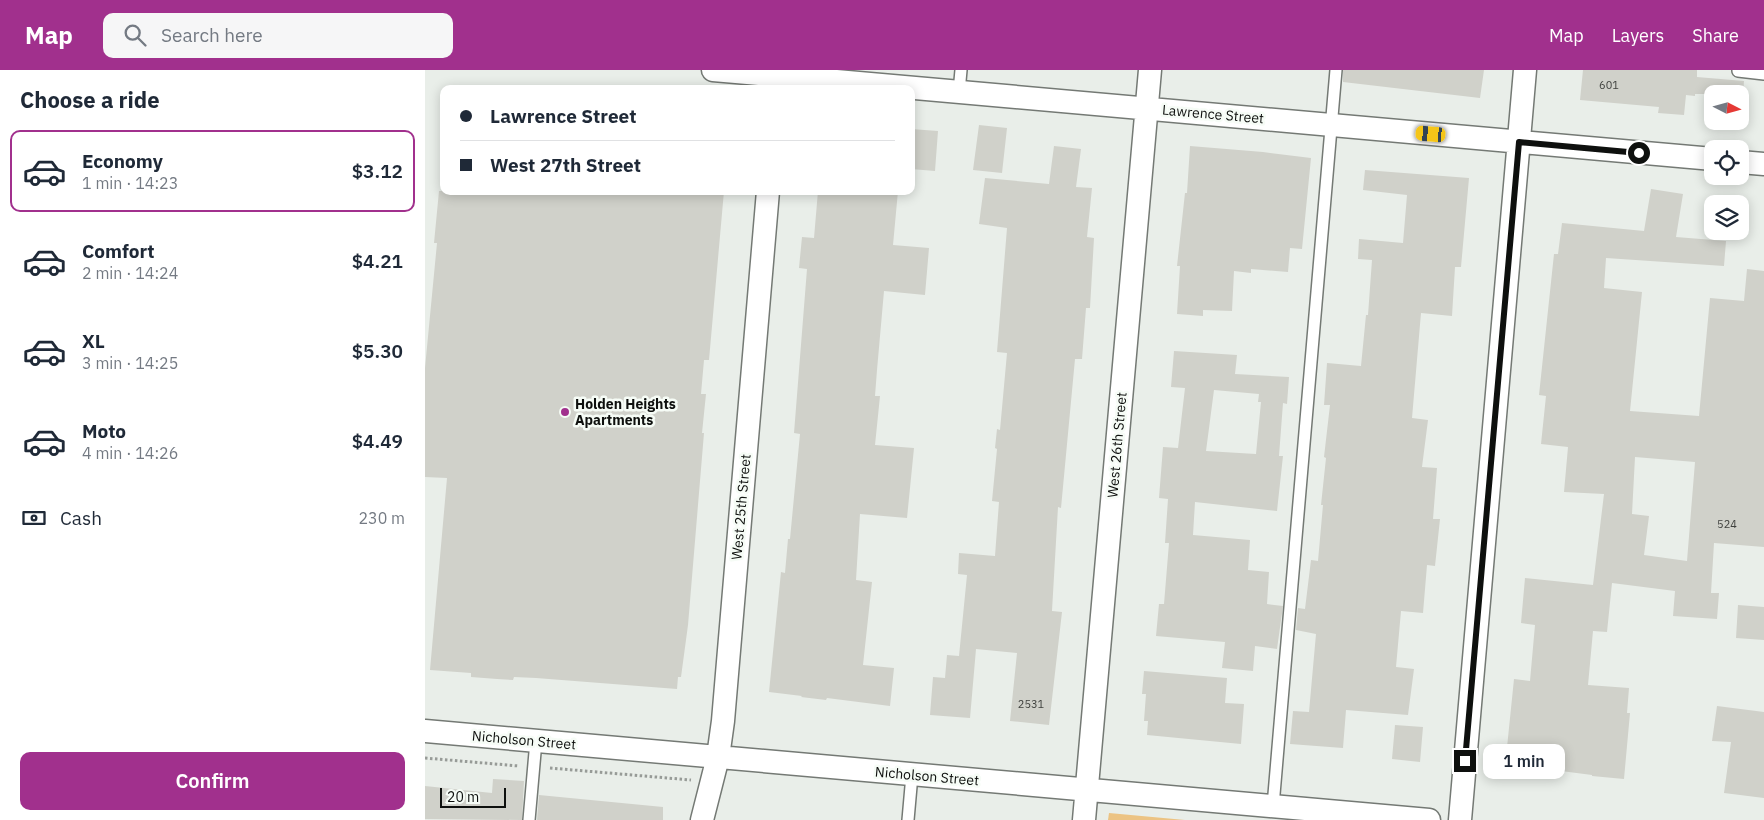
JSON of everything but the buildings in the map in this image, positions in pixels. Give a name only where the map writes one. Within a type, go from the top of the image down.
[{"type":"street","name":"Lawrence Street","points":[[713,70],[778,78],[960,81],[1146,109],[1704,158]]},
{"type":"street","name":"West 26th Street","points":[[1084,820],[1150,70]]},
{"type":"street","points":[[1460,820],[1525,70]]},
{"type":"street","points":[[1749,163],[1764,164]]},
{"type":"street","name":"West 25th Street","points":[[702,820],[718,757],[768,195]]},
{"type":"street","name":"Nicholson Street","points":[[425,731],[1429,820]]},
{"type":"lane","points":[[1273,806],[1336,70]]},
{"type":"lane","points":[[1738,71],[1764,74]]},
{"type":"lane","points":[[529,820],[536,741]]},
{"type":"lane","points":[[908,820],[912,775]]},
{"type":"path","points":[[425,758],[527,766]]},
{"type":"path","points":[[545,768],[686,780],[699,779]]},
{"type":"shaded area","points":[[1109,813],[1185,820],[1108,820]]},
{"type":"place","name":"Holden Heights Apartments","points":[[565,412]]},
{"type":"route","points":[[1465,761],[1519,142],[1639,153]]}]
